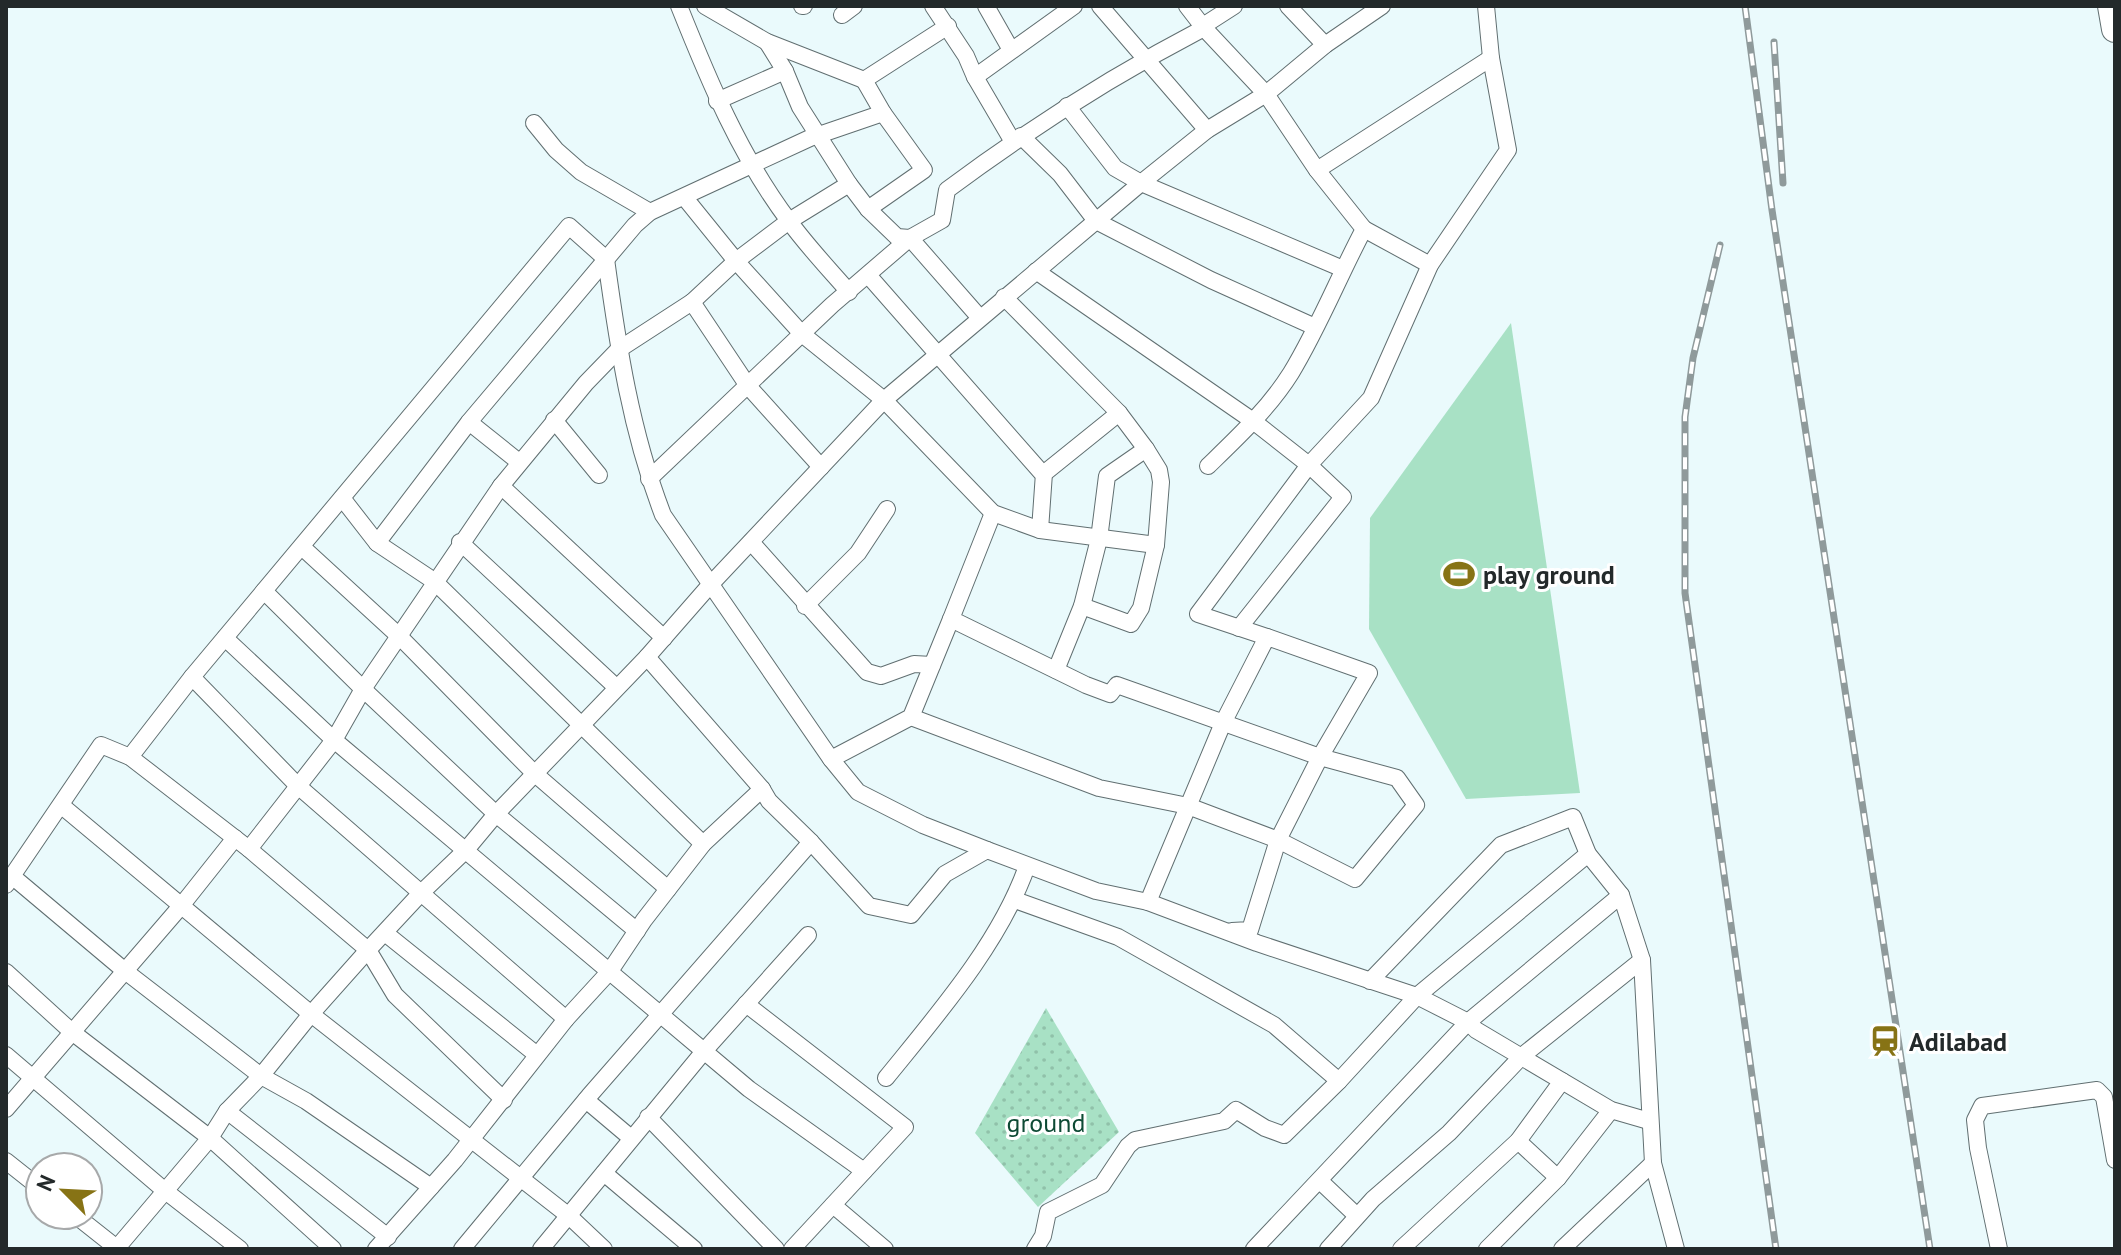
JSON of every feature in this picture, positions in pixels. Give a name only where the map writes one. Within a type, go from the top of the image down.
[{"type":"main road","points":[[2111,6],[2115,29]]},
{"type":"street","points":[[679,6],[717,101],[754,166],[789,221],[849,292]]},
{"type":"street","points":[[933,6],[948,26],[975,77],[1017,139],[1060,174],[1096,221],[1211,280],[1315,327]]},
{"type":"street","points":[[986,6],[1011,50]]},
{"type":"street","points":[[975,77],[1074,6]]},
{"type":"street","points":[[1100,6],[1207,130]]},
{"type":"street","points":[[1187,6],[1266,94],[1317,170],[1364,229],[1430,265]]},
{"type":"street","points":[[649,479],[868,275],[910,238],[942,220],[947,190],[1067,106],[1144,59],[1204,28],[1234,6]]},
{"type":"street","points":[[1288,6],[1325,45]]},
{"type":"street","points":[[95,1231],[117,1248],[210,1138],[227,1111],[261,1076],[368,950],[466,850],[534,773],[647,657],[710,585],[884,400],[1207,130],[1266,94],[1325,45],[1382,6]]},
{"type":"street","points":[[1227,932],[1250,930],[1278,840],[1320,757],[1369,673],[1198,614],[1309,465],[1371,398],[1430,265],[1508,150],[1491,58],[1486,6]]},
{"type":"street","points":[[713,8],[767,42],[864,80],[883,113],[924,170],[868,209]]},
{"type":"street","points":[[864,80],[948,26]]},
{"type":"street","points":[[767,42],[785,71],[800,107],[868,209],[897,237],[910,238],[980,318]]},
{"type":"street","points":[[1317,170],[1491,58]]},
{"type":"street","points":[[717,101],[785,71]]},
{"type":"street","points":[[1067,106],[1115,168],[1141,183],[1343,269]]},
{"type":"street","points":[[377,543],[469,422],[606,259],[650,212],[819,135],[883,113]]},
{"type":"street","points":[[534,123],[574,167],[650,212]]},
{"type":"street","points":[[249,849],[334,740],[363,689],[460,542],[554,420],[618,350],[692,302],[736,261],[789,221],[849,184]]},
{"type":"street","points":[[685,198],[736,261],[802,334],[884,400],[993,513],[1040,530],[1156,545]]},
{"type":"street","points":[[130,757],[192,677],[569,226],[606,259],[630,412],[663,515],[831,759],[858,792],[923,825],[1027,866],[1096,891],[1148,902],[1417,996],[1468,1022],[1476,1030],[1611,1110],[1649,1121]]},
{"type":"street","points":[[1208,466],[1253,421],[1290,374],[1330,302],[1364,229]]},
{"type":"street","points":[[1036,271],[1253,421],[1309,465],[1343,497],[1239,628]]},
{"type":"street","points":[[868,275],[1038,470],[1044,473]]},
{"type":"street","points":[[1004,297],[1119,413],[1159,470],[1161,482],[1156,545],[1141,608],[1131,624],[1082,606]]},
{"type":"street","points":[[692,302],[748,386],[821,467]]},
{"type":"street","points":[[1040,530],[1044,473],[1119,413]]},
{"type":"street","points":[[554,420],[599,475]]},
{"type":"street","points":[[469,422],[519,462]]},
{"type":"street","points":[[1056,670],[1082,606],[1099,539],[1107,476],[1146,449]]},
{"type":"street","points":[[501,486],[664,638]]},
{"type":"street","points":[[342,498],[377,543],[434,581],[703,844]]},
{"type":"street","points":[[805,606],[858,553],[887,509]]},
{"type":"street","points":[[831,759],[911,717],[993,513]]},
{"type":"street","points":[[460,542],[616,687]]},
{"type":"street","points":[[751,542],[867,672],[881,676],[914,664],[932,665]]},
{"type":"street","points":[[302,547],[399,636],[534,773],[668,889]]},
{"type":"street","points":[[264,591],[496,814],[637,931]]},
{"type":"street","points":[[911,717],[1099,788],[1188,806],[1278,840],[1355,879],[1416,805],[1397,778],[1320,757],[1117,685],[1110,694],[951,619]]},
{"type":"street","points":[[1148,902],[1223,723],[1267,637]]},
{"type":"street","points":[[225,638],[334,740],[749,1089],[864,1171]]},
{"type":"street","points":[[647,657],[762,789],[769,801],[869,906],[911,915],[945,874],[987,850]]},
{"type":"street","points":[[192,677],[298,786],[566,1019]]},
{"type":"street","points":[[431,1187],[306,1101],[261,1076],[9,880],[101,745],[130,757],[249,849],[368,950],[395,995],[504,1100]]},
{"type":"street","points":[[227,1111],[382,1243],[504,1100],[566,1019],[610,971],[703,844],[762,789]]},
{"type":"street","points":[[62,806],[311,1014],[569,1216],[604,1249]]},
{"type":"street","points":[[1370,981],[1501,845],[1573,817],[1588,854],[1621,895],[1642,960],[1653,1163],[1676,1249]]},
{"type":"street","points":[[6,1109],[181,906],[235,838]]},
{"type":"street","points":[[462,1249],[586,1100],[811,842]]},
{"type":"street","points":[[1035,1249],[1043,1236],[1048,1212],[1102,1185],[1132,1142],[1224,1121],[1236,1110],[1265,1128],[1284,1135],[1339,1081],[1417,996],[1588,854]]},
{"type":"street","points":[[886,1078],[945,1006],[1015,900],[1027,866]]},
{"type":"street","points":[[1260,1247],[1468,1022],[1621,895]]},
{"type":"street","points":[[1015,900],[1118,937],[1274,1025],[1339,1081]]},
{"type":"street","points":[[385,933],[537,1055]]},
{"type":"street","points":[[541,1249],[648,1117],[808,935]]},
{"type":"street","points":[[1328,1249],[1373,1199],[1449,1133],[1522,1056],[1642,960]]},
{"type":"street","points":[[6,972],[72,1032],[210,1138],[333,1249]]},
{"type":"street","points":[[746,1004],[905,1127],[792,1249]]},
{"type":"street","points":[[6,1055],[164,1190],[240,1249]]},
{"type":"street","points":[[1401,1249],[1518,1141],[1562,1081]]},
{"type":"street","points":[[1999,1249],[1978,1148],[1975,1120],[1982,1106],[2097,1090],[2104,1097],[2115,1160]]},
{"type":"street","points":[[586,1100],[631,1138]]},
{"type":"street","points":[[1487,1249],[1558,1178],[1611,1110]]},
{"type":"street","points":[[648,1117],[776,1249]]},
{"type":"street","points":[[1518,1141],[1558,1178]]},
{"type":"street","points":[[6,1161],[24,1175]]},
{"type":"street","points":[[1562,1249],[1653,1163]]},
{"type":"street","points":[[604,1173],[694,1249]]},
{"type":"street","points":[[1320,1181],[1357,1216]]},
{"type":"street","points":[[833,1205],[885,1249]]},
{"type":"green space","name":"play ground","points":[[1511,323],[1580,793],[1466,799],[1369,629],[1370,518]]},
{"type":"green space","name":"ground","points":[[1046,1008],[1119,1132],[1038,1207],[975,1133]]},
{"type":"railway","points":[[1745,6],[1772,210],[1930,1249]]},
{"type":"railway","points":[[1774,42],[1783,183]]},
{"type":"railway","points":[[1720,245],[1693,358],[1685,417],[1685,593],[1776,1249]]},
{"type":"place","name":"play ground","points":[[1459,574]]},
{"type":"place","name":"Adilabad","points":[[1885,1041]]}]
